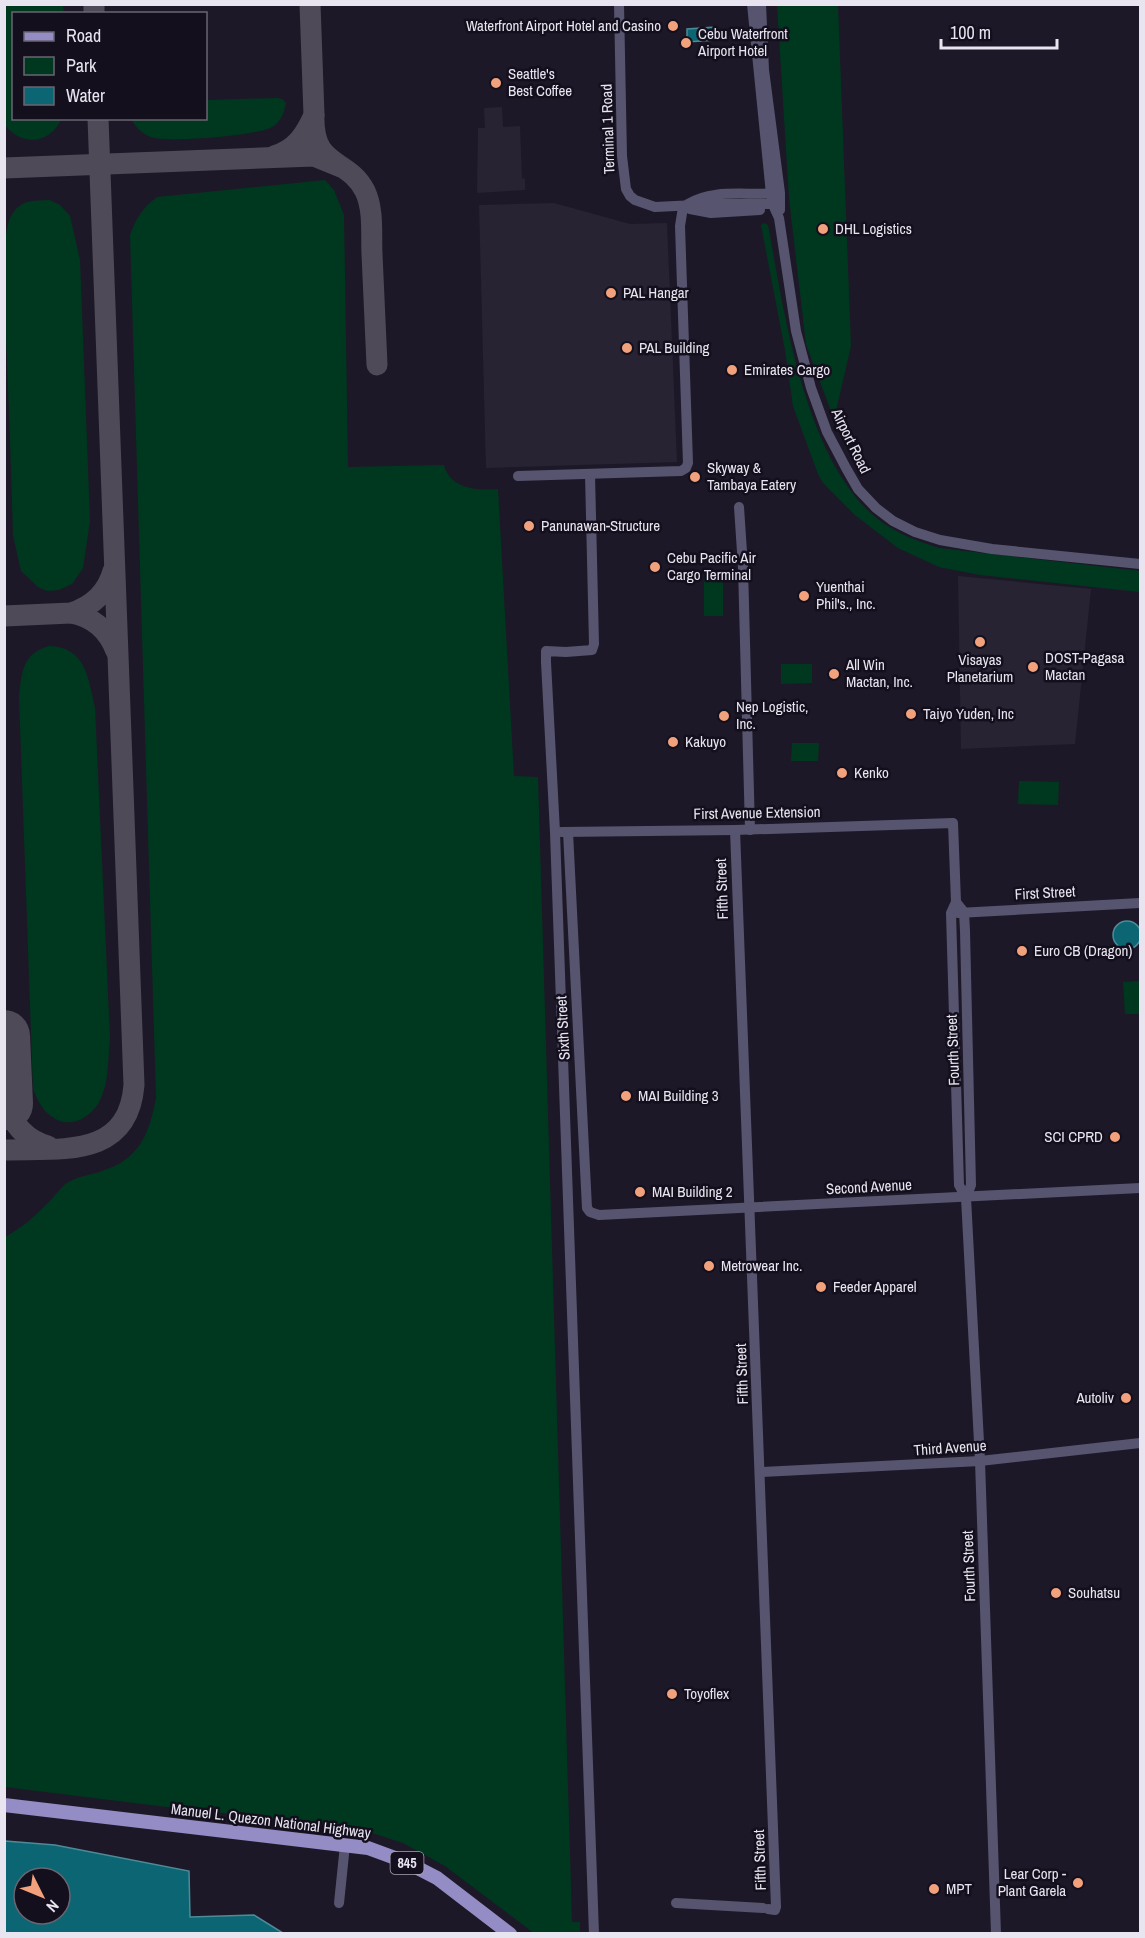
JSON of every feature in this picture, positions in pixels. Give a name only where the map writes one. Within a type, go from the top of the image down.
[{"type":"main road","name":"Manuel L. Quezon National Highway","points":[[4,1805],[368,1848],[406,1862],[437,1878],[510,1934]]},
{"type":"street","name":"Terminal 1 Road","points":[[619,4],[622,156],[626,189],[635,200],[655,207],[683,207],[711,213],[764,211],[780,221]]},
{"type":"street","name":"Airport Road","points":[[752,4],[776,199],[796,331],[811,388],[827,432],[858,489],[876,508],[893,521],[915,532],[940,540],[992,549],[1140,564]]},
{"type":"street","name":"Airport Road","points":[[760,4],[776,199]]},
{"type":"street","name":"Terminal 1 Road","points":[[683,207],[701,197],[736,194],[776,199]]},
{"type":"street","points":[[518,476],[681,471],[687,468],[680,226],[683,207]]},
{"type":"street","points":[[590,474],[594,644],[592,650],[546,651],[546,662],[557,891],[594,1934]]},
{"type":"street","points":[[739,507],[750,830]]},
{"type":"street","name":"First Avenue Extension","points":[[565,832],[750,830],[953,823]]},
{"type":"street","name":"Fourth Street","points":[[953,823],[956,902],[951,913],[959,1185],[966,1198]]},
{"type":"street","name":"Fifth Street","points":[[676,1903],[775,1910],[777,1907],[735,830]]},
{"type":"street","name":"Sixth Street","points":[[565,832],[586,1208],[599,1215]]},
{"type":"street","points":[[956,902],[964,912]]},
{"type":"street","name":"First Street","points":[[951,913],[1140,903]]},
{"type":"street","name":"Fourth Street","points":[[964,912],[971,1185],[966,1198],[980,1461],[996,1934]]},
{"type":"street","points":[[952,931],[965,931]]},
{"type":"street","points":[[954,991],[966,991]]},
{"type":"street","points":[[955,1044],[968,1044]]},
{"type":"street","points":[[957,1092],[969,1091]]},
{"type":"street","name":"Second Avenue","points":[[599,1215],[1140,1188]]},
{"type":"street","name":"Third Avenue","points":[[760,1472],[980,1461],[1140,1443]]},
{"type":"street","points":[[339,1903],[345,1845]]},
{"type":"shaded area","points":[[502,107],[503,127],[520,126],[522,178],[525,179],[525,190],[477,193],[478,128],[485,128],[484,108]]},
{"type":"shaded area","points":[[554,203],[630,224],[667,223],[677,462],[486,468],[479,205]]},
{"type":"shaded area","points":[[958,576],[1091,589],[1075,744],[961,749]]},
{"type":"green space","points":[[4,5],[63,5],[64,12],[12,12],[12,120],[60,120],[50,134],[35,140],[19,137],[5,125]]},
{"type":"green space","points":[[777,5],[838,5],[851,346],[834,419],[806,344],[789,198]]},
{"type":"green space","points":[[277,98],[286,103],[278,123],[272,127],[231,136],[161,139],[145,134],[132,120],[207,120],[207,100]]},
{"type":"green space","points":[[325,180],[334,190],[344,215],[348,467],[444,465],[447,473],[458,484],[474,489],[498,489],[514,776],[538,777],[572,1922],[580,1922],[580,1933],[534,1933],[445,1866],[403,1843],[369,1832],[333,1825],[5,1787],[5,1237],[33,1218],[67,1183],[115,1166],[134,1152],[146,1134],[156,1098],[130,235],[140,214],[157,197]]},
{"type":"green space","points":[[50,200],[60,205],[70,216],[80,260],[90,521],[83,568],[72,584],[59,590],[47,591],[38,587],[21,571],[13,535],[4,275],[5,240],[11,216],[23,204]]},
{"type":"green space","points":[[764,223],[768,225],[790,339],[814,420],[830,457],[850,490],[874,516],[905,535],[939,548],[1140,571],[1140,592],[980,575],[939,567],[898,548],[856,516],[823,483],[793,406],[785,350],[761,225]]},
{"type":"green space","points":[[723,576],[723,616],[704,616],[704,577]]},
{"type":"green space","points":[[49,646],[71,652],[78,658],[87,675],[95,708],[110,1038],[107,1076],[101,1098],[92,1111],[73,1122],[58,1120],[48,1114],[33,1089],[19,696],[28,659],[40,649]]},
{"type":"green space","points":[[781,664],[812,664],[812,683],[781,684]]},
{"type":"green space","points":[[792,743],[819,743],[818,761],[791,761]]},
{"type":"green space","points":[[1019,781],[1059,782],[1058,805],[1018,804]]},
{"type":"green space","points":[[1139,981],[1140,1014],[1125,1014],[1123,982]]},
{"type":"water","points":[[715,27],[716,40],[687,42],[687,29]]},
{"type":"water","points":[[1127,921],[1137,925],[1141,935],[1137,945],[1127,949],[1117,945],[1113,935],[1117,925]]},
{"type":"water","points":[[5,1841],[55,1845],[189,1871],[190,1917],[254,1915],[283,1933],[5,1933]]},
{"type":"taxiway","points":[[94,4],[94,12]]},
{"type":"taxiway","points":[[274,156],[299,140],[314,115],[310,4]]},
{"type":"taxiway","points":[[314,115],[315,132],[319,145],[332,161],[358,180],[368,198],[372,222],[377,365]]},
{"type":"taxiway","points":[[4,1150],[68,1148],[88,1145],[105,1138],[119,1127],[129,1109],[134,1085],[98,120]]},
{"type":"taxiway","points":[[4,168],[314,156],[341,167]]},
{"type":"taxiway","points":[[4,616],[71,613],[79,610],[98,598],[107,586],[113,571]]},
{"type":"taxiway","points":[[71,613],[93,621],[99,626],[109,637],[116,651]]},
{"type":"taxiway","points":[[7,1104],[13,1119],[22,1131],[27,1136],[48,1146]]},
{"type":"runway","points":[[4,1036],[7,1104]]},
{"type":"place","name":"Waterfront Airport Hotel and Casino","points":[[673,26]]},
{"type":"place","name":"Cebu Waterfront Airport Hotel","points":[[686,43]]},
{"type":"place","name":"Seattle's Best Coffee","points":[[496,83]]},
{"type":"place","name":"DHL Logistics","points":[[823,229]]},
{"type":"place","name":"PAL Hangar","points":[[611,293]]},
{"type":"place","name":"PAL Building","points":[[627,348]]},
{"type":"place","name":"Emirates Cargo","points":[[732,370]]},
{"type":"place","name":"Skyway & Tambaya Eatery","points":[[695,477]]},
{"type":"place","name":"Panunawan-Structure","points":[[529,526]]},
{"type":"place","name":"Cebu Pacific Air Cargo Terminal","points":[[655,567]]},
{"type":"place","name":"Yuenthai Phil's., Inc.","points":[[804,596]]},
{"type":"place","name":"Visayas Planetarium","points":[[980,642]]},
{"type":"place","name":"DOST-Pagasa Mactan","points":[[1033,667]]},
{"type":"place","name":"All Win Mactan, Inc.","points":[[834,674]]},
{"type":"place","name":"Taiyo Yuden, Inc","points":[[911,714]]},
{"type":"place","name":"Nep Logistic, Inc.","points":[[724,716]]},
{"type":"place","name":"Kakuyo","points":[[673,742]]},
{"type":"place","name":"Kenko","points":[[842,773]]},
{"type":"place","name":"Euro CB (Dragon)","points":[[1022,951]]},
{"type":"place","name":"MAI Building 3","points":[[626,1096]]},
{"type":"place","name":"SCI CPRD","points":[[1115,1137]]},
{"type":"place","name":"MAI Building 2","points":[[640,1192]]},
{"type":"place","name":"Metrowear Inc.","points":[[709,1266]]},
{"type":"place","name":"Feeder Apparel","points":[[821,1287]]},
{"type":"place","name":"Autoliv","points":[[1126,1398]]},
{"type":"place","name":"Souhatsu","points":[[1056,1593]]},
{"type":"place","name":"Toyoflex","points":[[672,1694]]},
{"type":"place","name":"Lear Corp - Plant Garela","points":[[1078,1883]]},
{"type":"place","name":"MPT","points":[[934,1889]]}]
